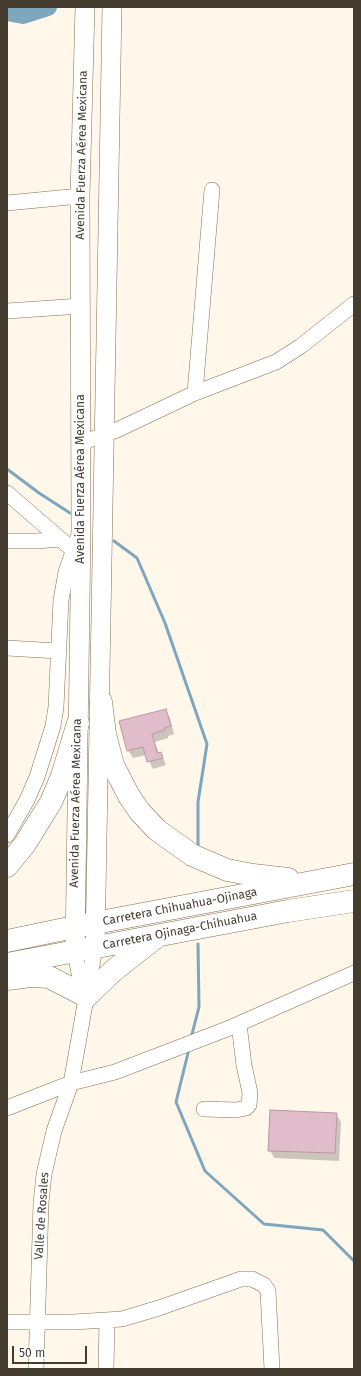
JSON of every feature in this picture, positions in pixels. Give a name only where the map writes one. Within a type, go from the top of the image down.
[{"type":"highway","points":[[101,702],[105,734],[116,770],[129,796],[140,812],[167,838],[192,855],[228,870],[275,878],[314,880]]},
{"type":"highway","points":[[7,866],[25,844],[51,802],[62,776],[78,723]]},
{"type":"highway","name":"Carretera Chihuahua-Ojinaga","points":[[7,941],[314,880],[354,874]]},
{"type":"highway","name":"Carretera Ojinaga-Chihuahua","points":[[7,964],[288,911],[354,901]]},
{"type":"highway","points":[[7,979],[32,976],[49,977],[84,999],[113,971],[156,936]]},
{"type":"main road","name":"Avenida Fuerza Aérea Mexicana","points":[[85,7],[80,196],[81,529],[78,723],[85,950]]},
{"type":"main road","name":"Avenida Fuerza Aérea Mexicana","points":[[85,925],[101,702],[104,435],[112,7]]},
{"type":"street","points":[[195,393],[212,190]]},
{"type":"street","points":[[7,203],[80,196]]},
{"type":"street","points":[[81,443],[132,424],[195,393],[276,362],[301,346],[354,304]]},
{"type":"street","points":[[7,311],[81,306]]},
{"type":"street","points":[[7,493],[73,550]]},
{"type":"street","points":[[7,835],[27,800],[37,777],[50,739],[56,708],[58,650],[66,572],[81,529]]},
{"type":"street","points":[[7,541],[60,539]]},
{"type":"street","points":[[7,648],[58,650]]},
{"type":"street","points":[[84,999],[85,950]]},
{"type":"street","name":"Valle de Rosales","points":[[36,1369],[36,1322],[41,1204],[44,1174],[54,1131],[71,1082],[79,1042],[84,999],[85,950]]},
{"type":"street","points":[[7,1108],[71,1082],[115,1072],[239,1024],[354,973]]},
{"type":"street","points":[[204,1109],[236,1110],[246,1108],[248,1105],[250,1093],[244,1065],[239,1024]]},
{"type":"street","points":[[7,1322],[106,1321],[136,1315],[241,1279],[252,1279],[264,1285],[268,1291],[272,1369]]},
{"type":"street","points":[[106,1321],[106,1369]]},
{"type":"building","points":[[166,709],[171,726],[164,728],[165,730],[152,734],[157,753],[161,752],[163,758],[147,762],[143,747],[127,751],[119,721]]},
{"type":"building","points":[[270,1110],[337,1113],[335,1153],[268,1151]]},
{"type":"waterway","points":[[7,12],[23,15],[48,7]]},
{"type":"waterway","points":[[7,469],[39,493],[70,513]]},
{"type":"waterway","points":[[114,541],[137,558],[165,623],[207,744],[198,802],[198,849]]},
{"type":"waterway","points":[[191,1038],[199,1007],[198,944]]},
{"type":"waterway","points":[[189,1049],[176,1102],[205,1171],[264,1224],[323,1230],[354,1261]]}]
